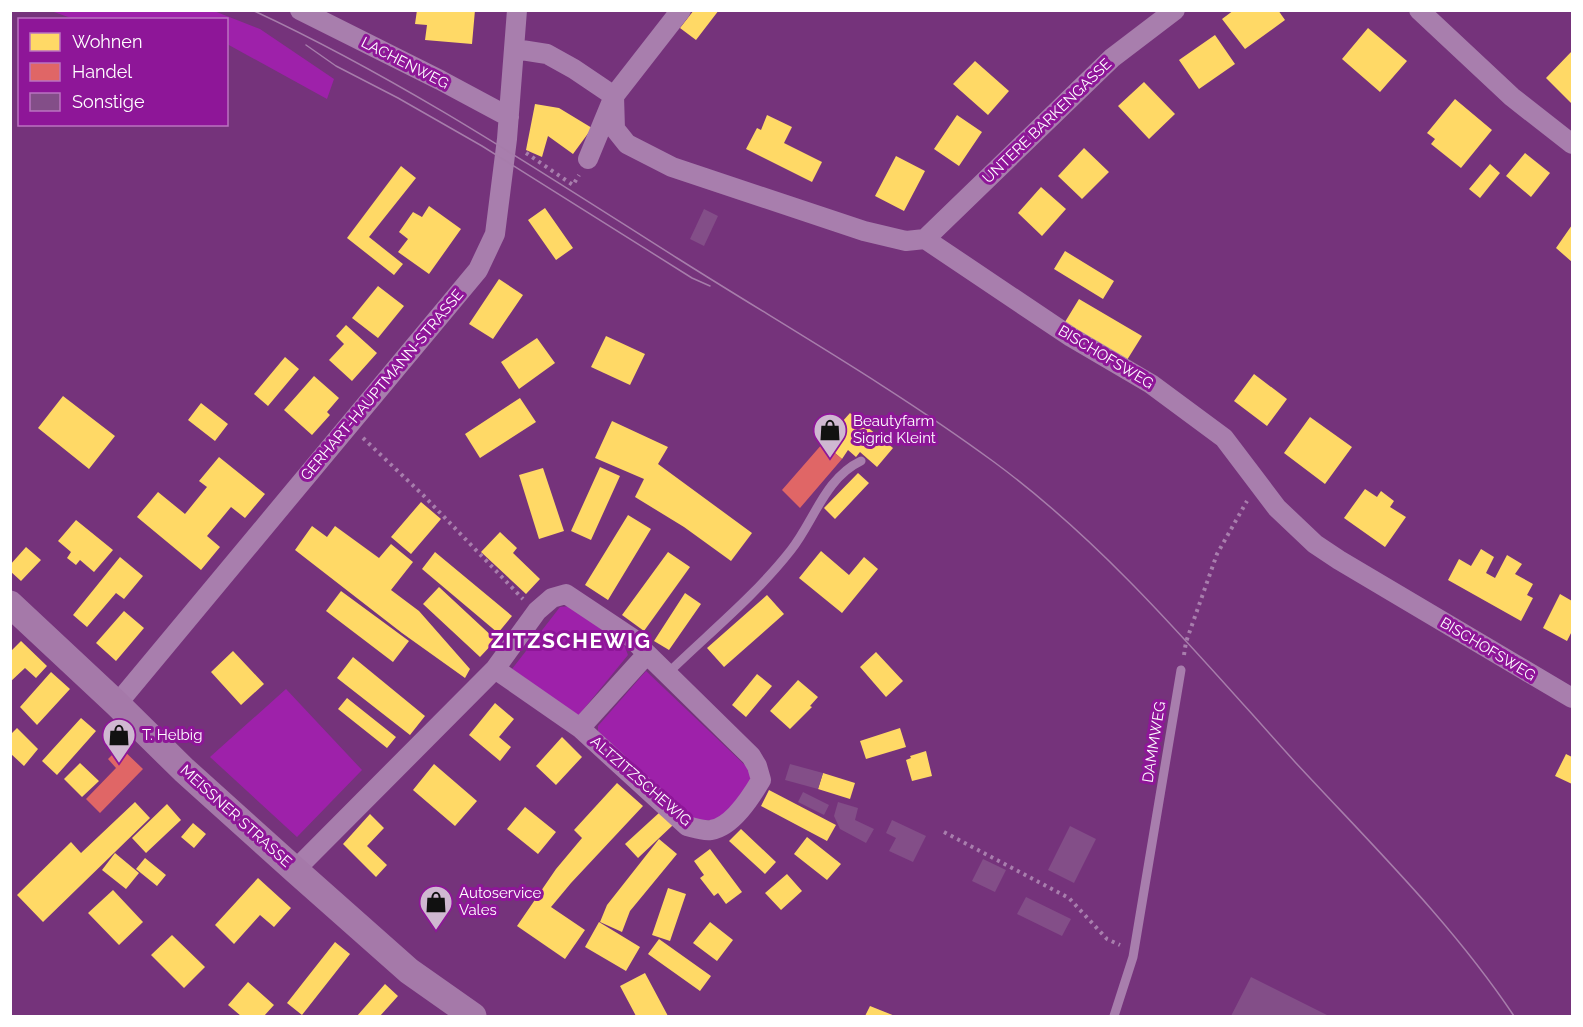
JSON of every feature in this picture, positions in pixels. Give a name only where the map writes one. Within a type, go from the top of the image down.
[{"type":"main road","name":"MEISSNER STRASSE","points":[[10,604],[184,770],[295,870],[409,971],[473,1017]]},
{"type":"street","name":"LACHENWEG","points":[[300,10],[509,117]]},
{"type":"street","name":"GERHART-HAUPTMANN-STRASSE","points":[[117,704],[478,270],[495,234],[507,139],[517,10]]},
{"type":"street","points":[[588,159],[614,96],[681,10]]},
{"type":"street","name":"UNTERE BARKENGASSE","points":[[925,239],[1112,57],[1175,10]]},
{"type":"street","points":[[1419,10],[1512,97],[1572,144]]},
{"type":"street","points":[[514,49],[547,54],[614,96]]},
{"type":"street","points":[[614,96],[615,129],[627,144],[672,167],[864,231],[906,241],[925,239]]},
{"type":"street","name":"BISCHOFSWEG","points":[[925,239],[1071,337],[1151,384],[1224,438],[1276,508],[1298,529],[1340,561],[1572,698]]},
{"type":"street","name":"ALTZITZSCHEWIG","points":[[295,870],[495,669],[537,610],[552,598],[566,594],[632,638],[751,756],[761,780],[748,803],[714,830],[701,830],[687,826],[580,728],[495,669]]},
{"type":"street","name":"ALTZITZSCHEWIG","points":[[580,728],[646,654]]},
{"type":"lane","points":[[667,674],[760,584],[792,549],[822,497],[851,465],[861,461]]},
{"type":"lane","name":"DAMMWEG","points":[[1113,1017],[1134,951],[1181,670]]},
{"type":"path","points":[[507,139],[573,185],[588,159]]},
{"type":"path","points":[[350,425],[423,495],[522,598],[537,610]]},
{"type":"path","points":[[1181,670],[1186,642],[1217,554],[1257,483]]},
{"type":"path","points":[[944,832],[1069,898],[1107,939],[1134,951]]},
{"type":"shaded area","points":[[51,11],[214,11],[260,29],[334,79],[327,99],[228,45],[228,18],[71,18]]},
{"type":"shaded area","points":[[571,606],[622,639],[628,655],[578,716],[512,669],[560,607]]},
{"type":"shaded area","points":[[646,671],[750,770],[752,785],[733,808],[714,820],[693,820],[598,735],[598,726]]},
{"type":"shaded area","points":[[286,689],[362,770],[297,837],[210,757]]},
{"type":"building: Wohnen","points":[[417,10],[475,10],[472,44],[425,40],[427,25],[415,24]]},
{"type":"building: Wohnen","points":[[694,10],[719,10],[696,40],[680,28]]},
{"type":"building: Wohnen","points":[[1234,10],[1278,10],[1285,20],[1245,49],[1222,19]]},
{"type":"building: Wohnen","points":[[1368,28],[1407,61],[1380,92],[1342,59]]},
{"type":"building: Wohnen","points":[[1215,35],[1235,64],[1199,89],[1179,60]]},
{"type":"building: Wohnen","points":[[1572,51],[1572,104],[1546,78]]},
{"type":"building: Wohnen","points":[[975,61],[1009,91],[988,115],[953,84]]},
{"type":"building: Wohnen","points":[[1144,82],[1175,114],[1149,139],[1118,106]]},
{"type":"building: Wohnen","points":[[1455,99],[1492,130],[1461,168],[1431,144],[1435,139],[1427,133]]},
{"type":"building: Wohnen","points":[[535,104],[559,108],[592,128],[573,154],[548,136],[542,157],[526,150]]},
{"type":"building: Wohnen","points":[[767,115],[792,127],[784,143],[822,162],[812,182],[746,149],[757,128],[761,130]]},
{"type":"building: Wohnen","points":[[957,115],[982,132],[959,166],[934,149]]},
{"type":"building: Wohnen","points":[[1084,148],[1109,172],[1082,199],[1058,176]]},
{"type":"building: Wohnen","points":[[1525,153],[1550,173],[1531,197],[1506,176]]},
{"type":"building: Wohnen","points":[[896,156],[925,171],[904,211],[875,196]]},
{"type":"building: Wohnen","points":[[1490,164],[1500,173],[1480,198],[1469,189]]},
{"type":"building: Wohnen","points":[[401,166],[416,178],[369,237],[403,264],[394,275],[347,238]]},
{"type":"building: Wohnen","points":[[1041,187],[1066,209],[1042,236],[1018,213]]},
{"type":"building: Wohnen","points":[[429,206],[461,229],[429,274],[398,252],[408,239],[399,232],[413,212],[422,217]]},
{"type":"building: Wohnen","points":[[545,208],[573,248],[556,260],[528,220]]},
{"type":"building: Wohnen","points":[[1572,225],[1572,262],[1556,248]]},
{"type":"building: Wohnen","points":[[1065,251],[1114,281],[1103,299],[1054,269]]},
{"type":"building: Wohnen","points":[[499,279],[523,295],[493,339],[469,324]]},
{"type":"building: Wohnen","points":[[378,286],[404,306],[378,338],[352,318]]},
{"type":"building: Wohnen","points":[[1079,299],[1142,336],[1127,360],[1065,322]]},
{"type":"building: Wohnen","points":[[346,325],[377,353],[352,381],[329,360],[344,344],[336,336]]},
{"type":"building: Wohnen","points":[[606,336],[645,354],[630,385],[591,367]]},
{"type":"building: Wohnen","points":[[537,338],[555,363],[519,389],[501,362]]},
{"type":"building: Wohnen","points":[[285,357],[299,369],[268,406],[254,394]]},
{"type":"building: Wohnen","points":[[1254,374],[1287,399],[1267,426],[1234,401]]},
{"type":"building: Wohnen","points":[[314,376],[339,398],[327,412],[330,415],[312,435],[284,410]]},
{"type":"building: Wohnen","points":[[63,396],[115,436],[89,469],[38,428]]},
{"type":"building: Wohnen","points":[[520,398],[536,422],[480,458],[465,434]]},
{"type":"building: Wohnen","points":[[201,403],[228,424],[215,441],[188,420]]},
{"type":"building: Wohnen","points":[[850,413],[893,448],[877,467],[860,452],[856,457],[848,450],[842,459],[823,443]]},
{"type":"building: Wohnen","points":[[1310,417],[1352,447],[1325,484],[1284,453]]},
{"type":"building: Wohnen","points":[[612,421],[668,447],[658,464],[752,533],[731,561],[684,527],[635,497],[644,479],[595,458]]},
{"type":"building: Wohnen","points":[[219,457],[265,494],[245,518],[231,507],[207,536],[220,547],[201,570],[137,517],[158,492],[185,514],[207,487],[199,481]]},
{"type":"building: Wohnen","points":[[600,467],[620,476],[591,540],[571,531]]},
{"type":"building: Wohnen","points":[[543,468],[564,531],[539,539],[519,475]]},
{"type":"building: Wohnen","points":[[858,473],[869,483],[835,519],[824,508]]},
{"type":"building: Wohnen","points":[[1365,489],[1377,497],[1381,491],[1394,501],[1390,507],[1406,517],[1385,547],[1344,518]]},
{"type":"building: Wohnen","points":[[421,502],[441,519],[411,554],[391,537]]},
{"type":"building: Wohnen","points":[[628,515],[651,529],[608,600],[585,585]]},
{"type":"building: Wohnen","points":[[76,520],[113,550],[94,572],[80,560],[76,565],[67,558],[71,552],[58,541]]},
{"type":"building: Wohnen","points":[[312,526],[327,537],[335,526],[379,558],[391,544],[413,562],[391,590],[419,611],[470,669],[465,678],[402,633],[295,550]]},
{"type":"building: Wohnen","points":[[500,532],[517,548],[513,553],[540,579],[526,594],[481,552]]},
{"type":"building: Wohnen","points":[[26,547],[41,560],[21,581],[10,571],[10,565]]},
{"type":"building: Wohnen","points":[[1481,549],[1494,557],[1486,573],[1495,578],[1507,555],[1522,564],[1515,574],[1533,584],[1527,595],[1533,598],[1521,621],[1448,580],[1459,559],[1471,566]]},
{"type":"building: Wohnen","points":[[821,551],[849,575],[864,557],[878,569],[842,613],[799,578]]},
{"type":"building: Wohnen","points":[[435,552],[512,616],[498,633],[422,569]]},
{"type":"building: Wohnen","points":[[668,552],[690,567],[644,631],[622,615]]},
{"type":"building: Wohnen","points":[[120,557],[143,576],[124,599],[116,593],[87,627],[73,615]]},
{"type":"building: Wohnen","points":[[439,587],[496,640],[480,657],[423,604]]},
{"type":"building: Wohnen","points":[[341,591],[409,641],[393,662],[326,611]]},
{"type":"building: Wohnen","points":[[685,593],[701,604],[669,650],[654,641]]},
{"type":"building: Wohnen","points":[[1560,594],[1572,601],[1572,631],[1567,641],[1543,628]]},
{"type":"building: Wohnen","points":[[767,595],[784,614],[724,667],[707,648]]},
{"type":"building: Wohnen","points":[[124,611],[144,628],[116,661],[96,643]]},
{"type":"building: Wohnen","points":[[21,641],[47,666],[36,678],[25,668],[10,682],[10,652]]},
{"type":"building: Wohnen","points":[[233,651],[264,684],[241,705],[211,672]]},
{"type":"building: Wohnen","points":[[876,652],[903,681],[886,697],[860,667]]},
{"type":"building: Wohnen","points":[[353,657],[425,716],[410,735],[337,678]]},
{"type":"building: Wohnen","points":[[51,672],[70,689],[37,725],[20,707]]},
{"type":"building: Wohnen","points":[[757,674],[772,686],[746,717],[732,705]]},
{"type":"building: Wohnen","points":[[798,680],[818,697],[810,706],[812,707],[790,729],[770,711]]},
{"type":"building: Wohnen","points":[[347,698],[396,737],[387,748],[338,709]]},
{"type":"building: Wohnen","points":[[495,703],[514,719],[499,737],[511,747],[500,761],[469,735]]},
{"type":"building: Wohnen","points":[[81,718],[96,731],[57,775],[42,761]]},
{"type":"building: Wohnen","points":[[17,728],[38,749],[24,766],[10,753],[10,735]]},
{"type":"building: Wohnen","points":[[900,728],[906,747],[866,759],[860,741]]},
{"type":"building: Wohnen","points":[[562,737],[582,757],[556,785],[536,766]]},
{"type":"building: Wohnen","points":[[926,751],[932,776],[912,781],[906,760],[911,758],[910,756]]},
{"type":"building: Wohnen","points":[[1566,754],[1572,757],[1572,784],[1555,776]]},
{"type":"building: Wohnen","points":[[80,763],[99,781],[82,797],[64,779]]},
{"type":"building: Wohnen","points":[[434,764],[477,801],[455,826],[413,790]]},
{"type":"building: Wohnen","points":[[823,773],[855,783],[850,799],[818,789]]},
{"type":"building: Wohnen","points":[[617,783],[643,806],[551,907],[585,930],[565,959],[517,926],[556,869],[582,838],[574,830]]},
{"type":"building: Wohnen","points":[[769,790],[836,825],[827,841],[761,806]]},
{"type":"building: Wohnen","points":[[135,802],[150,818],[43,922],[17,895],[71,842],[81,853]]},
{"type":"building: Wohnen","points":[[167,804],[181,820],[146,853],[132,838]]},
{"type":"building: Wohnen","points":[[525,807],[556,832],[538,854],[507,829]]},
{"type":"building: Wohnen","points":[[660,812],[673,825],[638,858],[625,844]]},
{"type":"building: Wohnen","points":[[370,814],[384,828],[367,846],[387,865],[376,877],[343,844]]},
{"type":"building: Wohnen","points":[[193,823],[206,834],[194,848],[181,837]]},
{"type":"building: Wohnen","points":[[741,829],[776,862],[765,874],[729,841]]},
{"type":"building: Wohnen","points":[[807,837],[841,864],[827,880],[794,854]]},
{"type":"building: Wohnen","points":[[659,839],[677,854],[630,911],[622,932],[600,922],[607,905]]},
{"type":"building: Wohnen","points":[[710,849],[742,892],[726,904],[718,893],[714,896],[700,878],[704,875],[694,861]]},
{"type":"building: Wohnen","points":[[115,853],[139,873],[126,889],[102,870]]},
{"type":"building: Wohnen","points":[[145,858],[166,875],[157,886],[136,869]]},
{"type":"building: Wohnen","points":[[787,874],[802,891],[781,910],[765,893]]},
{"type":"building: Wohnen","points":[[258,878],[291,908],[274,927],[260,915],[234,944],[215,925]]},
{"type":"building: Wohnen","points":[[668,888],[686,894],[670,941],[652,935]]},
{"type":"building: Wohnen","points":[[113,890],[143,922],[119,945],[88,913]]},
{"type":"building: Wohnen","points":[[599,922],[640,947],[626,971],[585,947]]},
{"type":"building: Wohnen","points":[[710,922],[733,940],[717,961],[693,943]]},
{"type":"building: Wohnen","points":[[172,935],[205,967],[184,988],[151,955]]},
{"type":"building: Wohnen","points":[[659,939],[711,976],[700,991],[648,954]]},
{"type":"building: Wohnen","points":[[335,942],[350,954],[302,1015],[287,1003]]},
{"type":"building: Wohnen","points":[[645,973],[668,1016],[636,1016],[620,986]]},
{"type":"building: Wohnen","points":[[248,982],[274,1005],[264,1016],[241,1016],[228,1005]]},
{"type":"building: Wohnen","points":[[385,984],[398,996],[380,1016],[357,1016]]},
{"type":"building: Wohnen","points":[[870,1006],[895,1016],[865,1016]]},
{"type":"building: Handel","points":[[823,443],[842,459],[800,508],[782,490]]},
{"type":"building: Handel","points":[[120,747],[143,769],[100,813],[86,799],[116,768],[108,759]]},
{"type":"building: Sonstige","points":[[704,209],[718,216],[704,246],[690,239]]},
{"type":"building: Sonstige","points":[[790,764],[823,773],[818,789],[785,780]]},
{"type":"building: Sonstige","points":[[803,792],[829,805],[824,815],[798,802]]},
{"type":"building: Sonstige","points":[[838,802],[858,808],[855,820],[874,829],[866,843],[840,829],[834,816]]},
{"type":"building: Sonstige","points":[[892,820],[926,836],[913,862],[889,851],[896,838],[886,833]]},
{"type":"building: Sonstige","points":[[1070,826],[1096,839],[1074,883],[1048,870]]},
{"type":"building: Sonstige","points":[[983,859],[1006,870],[995,892],[972,881]]},
{"type":"building: Sonstige","points":[[1026,897],[1071,919],[1062,936],[1017,914]]},
{"type":"building: Sonstige","points":[[1251,977],[1329,1016],[1231,1016]]},
{"type":"tram line","points":[[252,10],[362,65],[521,159],[916,408],[994,462],[1036,495],[1114,566],[1188,643],[1438,916],[1514,1016]]},
{"type":"tram line","points":[[306,45],[336,66],[482,146],[692,278],[710,286]]},
{"type":"place","name":"Beautyfarm Sigrid Kleint","points":[[830,459]]},
{"type":"place","name":"T. Helbig","points":[[119,764]]},
{"type":"place","name":"Autoservice Vales","points":[[436,931]]},
{"type":"district","name":"ZITZSCHEWIG","points":[[571,640]]}]
